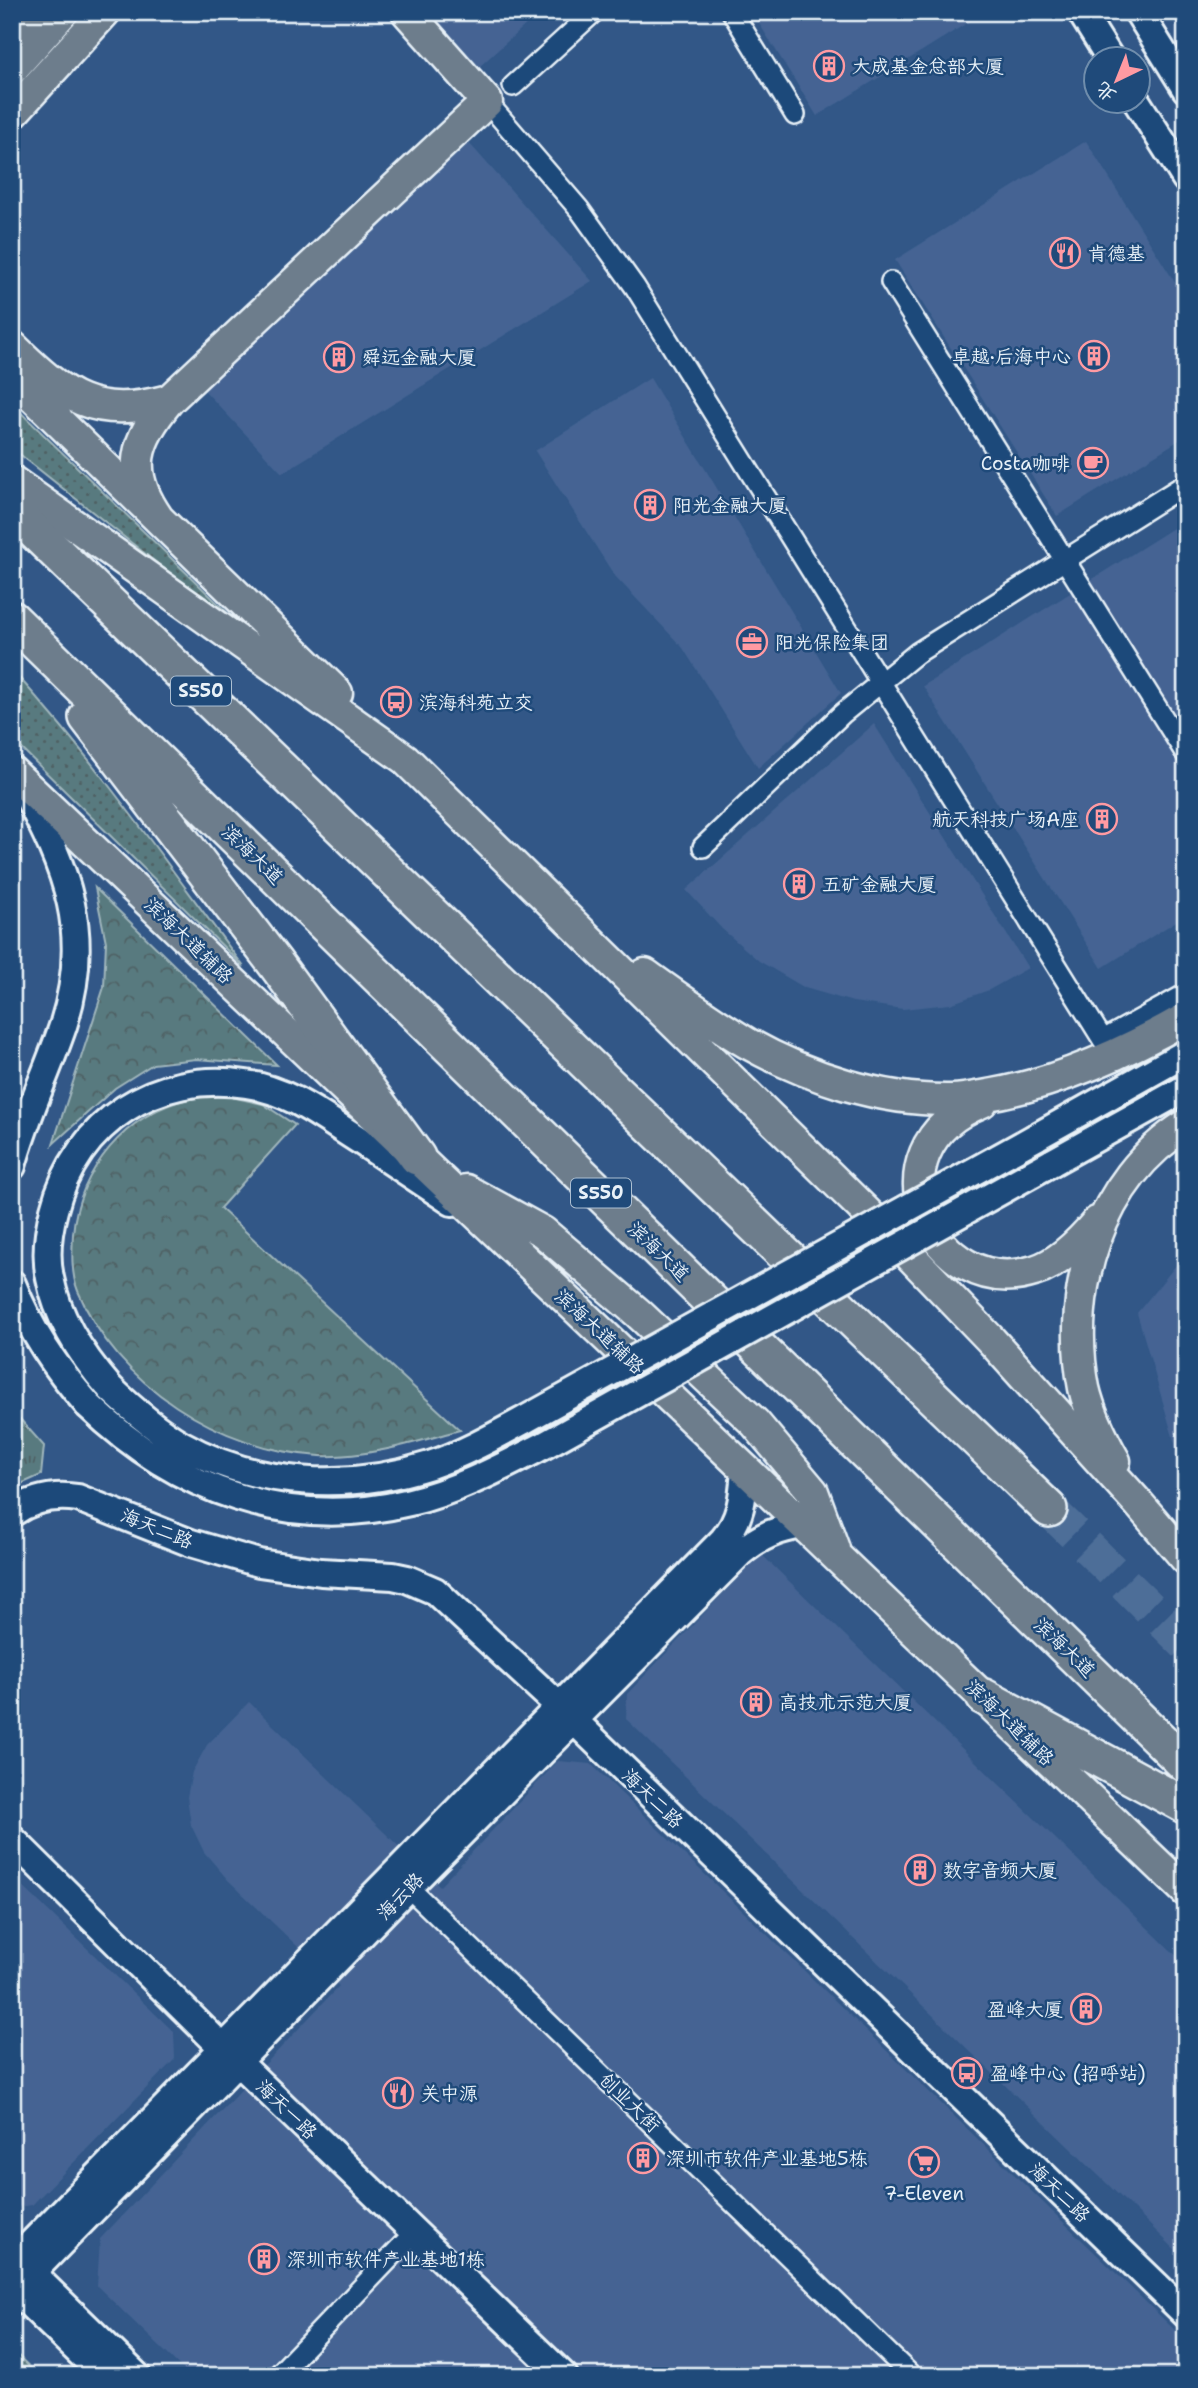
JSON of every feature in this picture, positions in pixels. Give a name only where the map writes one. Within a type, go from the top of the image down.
[{"type":"highway","name":"S550","points":[[12,510],[1049,1509]]},
{"type":"highway","points":[[14,621],[275,963],[424,1164]]},
{"type":"highway","name":"滨海大道","points":[[14,621],[1186,1765]]},
{"type":"highway","points":[[984,1697],[1186,1806]]},
{"type":"main road","points":[[12,28],[29,12]]},
{"type":"main road","points":[[12,69],[63,12]]},
{"type":"main road","points":[[12,114],[105,12]]},
{"type":"main road","points":[[158,518],[140,488],[138,454],[144,436],[169,400],[487,102],[407,12]]},
{"type":"main road","points":[[1081,12],[1102,46]]},
{"type":"main road","points":[[1138,12],[1182,74]]},
{"type":"main road","points":[[1146,116],[1186,179]]},
{"type":"main road","points":[[12,346],[45,378],[90,404],[118,409],[142,407],[169,400]]},
{"type":"main road","points":[[12,376],[893,1238],[990,1340],[1186,1559]]},
{"type":"main road","points":[[12,481],[405,760]]},
{"type":"main road","points":[[12,1166],[19,1139],[69,1005],[76,936],[72,901],[59,862],[15,775]]},
{"type":"main road","name":"滨海大道辅路","points":[[15,775],[1186,1891]]},
{"type":"main road","points":[[572,923],[703,1016],[748,1043],[801,1069],[855,1087],[905,1097],[953,1101],[1005,1093]]},
{"type":"main road","points":[[1186,1018],[1089,1066],[1005,1093],[959,1114],[933,1138],[924,1153],[918,1181],[919,1199],[925,1217],[950,1252],[964,1264],[982,1272],[1017,1275],[1035,1271],[1064,1254],[1091,1230],[1147,1155],[1186,1125]]},
{"type":"main road","points":[[490,1227],[316,1112],[271,1090],[221,1081],[196,1083],[148,1096],[125,1107],[107,1121],[90,1139],[65,1177],[50,1226],[47,1251],[57,1303],[69,1331],[88,1363],[110,1388],[155,1427],[213,1459],[244,1470],[308,1482],[370,1479],[405,1472],[455,1455],[526,1419],[1186,1053]]},
{"type":"main road","points":[[12,1284],[38,1340],[63,1376],[88,1405],[121,1436],[173,1471],[204,1486],[275,1507],[307,1510],[374,1508],[409,1502],[477,1479],[543,1446],[1186,1088]]},
{"type":"main road","points":[[424,1164],[543,1232],[638,1312],[755,1423],[813,1492],[836,1555]]},
{"type":"main road","points":[[1110,1208],[1091,1250],[1083,1285],[1079,1326],[1080,1359],[1092,1415],[1102,1439],[1139,1504]]},
{"type":"main road","name":"海云路","points":[[231,2055],[408,1887],[731,1531],[740,1512],[745,1469]]},
{"type":"main road","name":"海天二路","points":[[12,1513],[42,1499],[66,1496],[78,1498],[191,1543],[259,1563],[321,1572],[407,1579],[435,1591],[566,1713],[1186,2314]]},
{"type":"main road","name":"海云路","points":[[16,2274],[566,1713],[739,1554],[767,1533],[804,1525]]},
{"type":"main road","name":"海天一路","points":[[12,1839],[231,2055],[564,2376]]},
{"type":"main road","points":[[16,2274],[104,2376]]},
{"type":"main road","points":[[16,2274],[137,2376]]},
{"type":"street","points":[[513,86],[594,12]]},
{"type":"street","points":[[732,12],[796,115]]},
{"type":"street","points":[[487,102],[579,209],[635,287],[1103,1040],[1186,993]]},
{"type":"street","points":[[891,282],[1186,754]]},
{"type":"street","points":[[704,846],[796,757],[880,681],[917,653],[1186,484]]},
{"type":"street","name":"创业大街","points":[[408,1887],[912,2376]]},
{"type":"street","points":[[277,2376],[415,2232]]},
{"type":"shaded area","points":[[431,12],[540,12],[479,67]]},
{"type":"shaded area","name":"大成基金总部大厦","points":[[752,12],[985,12],[817,116]]},
{"type":"shaded area","name":"卓越·后海中心","points":[[1086,141],[1186,300],[1186,436],[1057,516],[895,260]]},
{"type":"shaded area","points":[[469,143],[592,281],[282,473],[204,390]]},
{"type":"shaded area","points":[[650,378],[841,693],[758,768],[683,648],[614,575],[535,451]]},
{"type":"shaded area","points":[[1186,520],[1186,915],[1102,968],[923,686]]},
{"type":"shaded area","points":[[874,724],[1028,968],[989,990],[950,1004],[903,1009],[853,1002],[805,988],[759,961],[722,929],[686,890]]},
{"type":"shaded area","points":[[1186,1253],[1186,1471],[1182,1468],[1137,1313]]},
{"type":"shaded area","points":[[761,1554],[1186,1965],[1186,2260],[626,1719],[627,1694]]},
{"type":"shaded area","points":[[249,1702],[440,1886],[558,1761],[591,1764],[1186,2341],[1186,2376],[190,2376],[97,2286],[100,2239],[339,1986],[228,1880],[204,1852],[191,1825],[187,1797],[192,1772],[207,1745]]},
{"type":"shaded area","points":[[12,1876],[174,2032],[175,2059],[32,2205],[18,2207],[12,2202]]},
{"type":"green space","points":[[12,404],[265,649],[12,448]]},
{"type":"green space","points":[[12,670],[103,778],[244,967],[12,739]]},
{"type":"green space","points":[[95,888],[277,1065],[196,1059],[153,1064],[115,1088],[53,1144],[104,987],[106,942]]},
{"type":"green space","points":[[12,901],[20,943],[12,983]]},
{"type":"green space","points":[[227,1096],[263,1104],[295,1125],[220,1208],[460,1430],[391,1448],[338,1456],[282,1451],[245,1441],[210,1426],[145,1383],[118,1356],[95,1325],[78,1291],[72,1255],[77,1211],[96,1167],[110,1147],[146,1116],[190,1099]]},
{"type":"green space","points":[[12,1410],[44,1446],[41,1475],[12,1488]]},
{"type":"green space","points":[[12,2350],[39,2376],[12,2376]]},
{"type":"tunnel","points":[[1049,1509],[1186,1644]]},
{"type":"place","name":"大成基金总部大厦","points":[[829,66]]},
{"type":"place","name":"肯德基","points":[[1065,253]]},
{"type":"place","name":"卓越·后海中心","points":[[1094,356]]},
{"type":"place","name":"舜远金融大厦","points":[[339,357]]},
{"type":"place","name":"Costa咖啡","points":[[1093,463]]},
{"type":"place","name":"阳光金融大厦","points":[[650,505]]},
{"type":"place","name":"阳光保险集团","points":[[752,642]]},
{"type":"place","name":"滨海科苑立交","points":[[396,702]]},
{"type":"place","name":"航天科技广场A座","points":[[1102,819]]},
{"type":"place","name":"五矿金融大厦","points":[[799,884]]},
{"type":"place","name":"高技术示范大厦","points":[[756,1702]]},
{"type":"place","name":"数字音频大厦","points":[[920,1870]]},
{"type":"place","name":"盈峰大厦","points":[[1086,2009]]},
{"type":"place","name":"盈峰中心 (招呼站)","points":[[967,2073]]},
{"type":"place","name":"关中源","points":[[398,2093]]},
{"type":"place","name":"深圳市软件产业基地5栋","points":[[643,2158]]},
{"type":"place","name":"7-Eleven","points":[[924,2162]]},
{"type":"place","name":"深圳市软件产业基地1栋","points":[[264,2259]]}]
